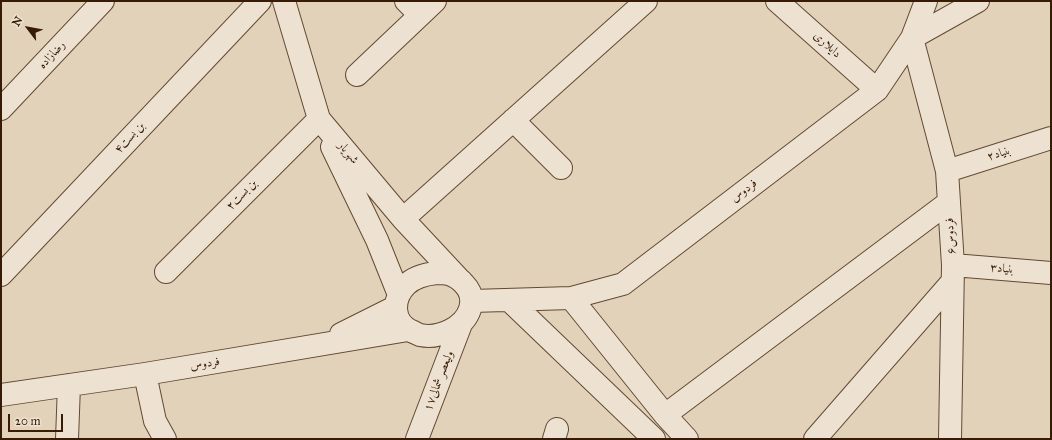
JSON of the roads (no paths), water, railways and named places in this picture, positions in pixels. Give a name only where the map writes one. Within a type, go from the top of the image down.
[{"type":"street","name":"رضازاده","points":[[1,109],[103,1]]},
{"type":"street","name":"بن بست۴","points":[[1,275],[260,1]]},
{"type":"street","name":"شهریار","points":[[284,1],[319,119],[403,219],[459,279]]},
{"type":"street","points":[[403,219],[646,1]]},
{"type":"street","name":"دایلاری","points":[[777,1],[877,90]]},
{"type":"street","points":[[912,38],[926,1]]},
{"type":"street","name":"فردوس","points":[[472,301],[571,298],[623,284],[877,90],[912,38],[978,1]]},
{"type":"street","points":[[357,75],[420,6]]},
{"type":"street","name":"فردوس۶","points":[[912,38],[947,171],[953,273],[950,439]]},
{"type":"street","name":"بن بست۲","points":[[166,272],[319,119]]},
{"type":"street","points":[[319,119],[377,240],[397,301],[399,320],[408,330],[419,335],[430,336],[441,334],[461,324],[468,314],[472,301],[468,288],[459,279],[448,274],[426,274],[416,278],[406,285],[397,301],[320,345]]},
{"type":"street","points":[[514,120],[561,168]]},
{"type":"street","name":"بنیاد۲","points":[[947,171],[1051,138]]},
{"type":"street","points":[[665,415],[949,202]]},
{"type":"street","points":[[819,437],[953,273]]},
{"type":"street","name":"بنیاد۳","points":[[953,273],[1051,273]]},
{"type":"street","points":[[571,298],[665,415],[687,439]]},
{"type":"street","points":[[509,300],[654,439]]},
{"type":"street","name":"ولیعصر شمالی۱۷","points":[[417,439],[461,324]]},
{"type":"street","name":"فردوس","points":[[1,395],[145,374],[408,330]]},
{"type":"street","points":[[145,374],[154,421],[165,439]]},
{"type":"street","points":[[67,439],[69,385]]}]
